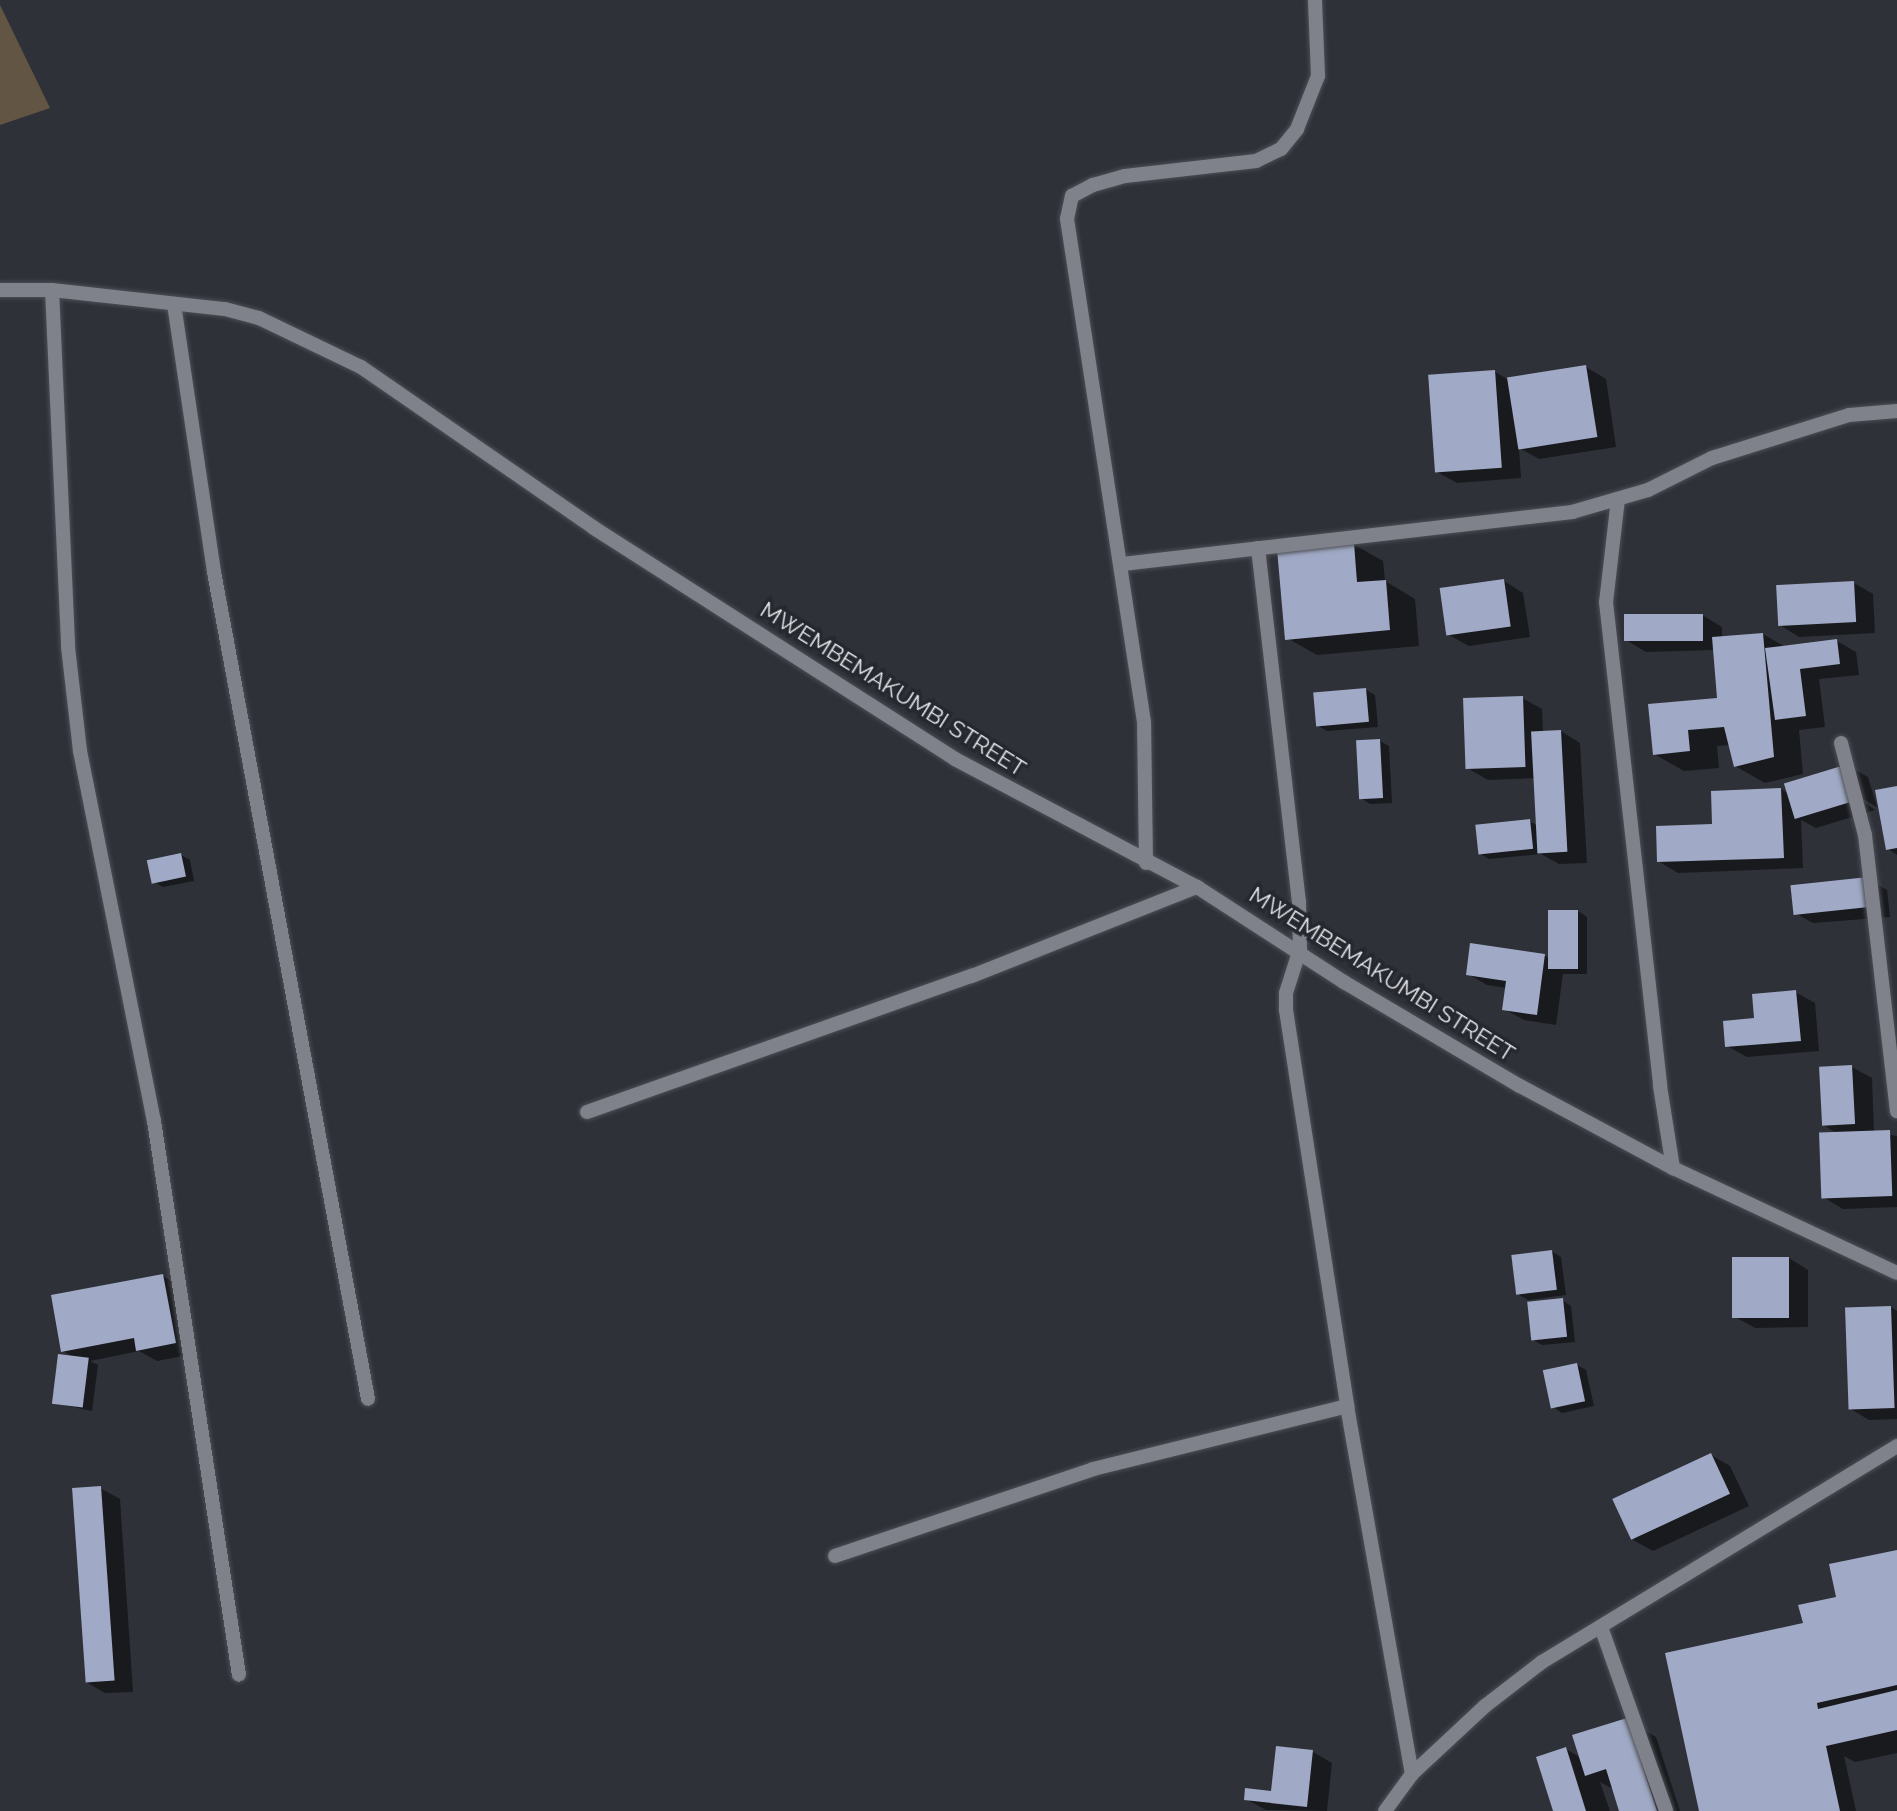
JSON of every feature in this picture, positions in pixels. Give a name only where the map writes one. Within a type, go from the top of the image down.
[{"type":"street","points":[[1146,863],[1147,754],[1123,564],[1069,255],[1067,219],[1072,196],[1125,176],[1256,161],[1281,149],[1297,129],[1318,76],[1315,0]]},
{"type":"street","name":"MWEMBEMAKUMBI STREET","points":[[0,290],[52,290],[225,309],[259,318],[361,367],[594,527],[955,759],[1146,863],[1197,887],[1300,949],[1344,982],[1520,1086],[1673,1168],[1897,1273]]},
{"type":"street","points":[[52,290],[68,647],[80,751],[154,1121],[239,1675]]},
{"type":"street","points":[[174,304],[214,572],[368,1399]]},
{"type":"street","points":[[1123,564],[1572,512],[1648,490],[1737,450],[1849,415],[1897,411]]},
{"type":"street","points":[[1618,499],[1606,602],[1660,1087],[1673,1168]]},
{"type":"street","points":[[1258,548],[1299,901],[1300,949],[1286,993],[1286,1010],[1347,1406],[1412,1774]]},
{"type":"street","points":[[1841,743],[1865,835],[1897,1111]]},
{"type":"street","points":[[587,1112],[972,976],[1197,887]]},
{"type":"street","points":[[835,1556],[1093,1469],[1347,1406]]},
{"type":"street","points":[[1385,1811],[1412,1774],[1485,1706],[1542,1662],[1897,1446]]},
{"type":"street","points":[[1601,1627],[1666,1811]]},
{"type":"shaded area","points":[[0,5],[50,108],[0,125]]},
{"type":"building","points":[[1586,365],[1597,437],[1518,450],[1507,378]]},
{"type":"building","points":[[1495,370],[1502,468],[1435,472],[1428,375]]},
{"type":"building","points":[[1354,543],[1357,582],[1386,580],[1390,630],[1285,640],[1277,549]]},
{"type":"building","points":[[1504,579],[1511,627],[1446,636],[1440,588]]},
{"type":"building","points":[[1854,581],[1856,622],[1778,626],[1776,585]]},
{"type":"building","points":[[1624,614],[1703,614],[1703,641],[1624,641]]},
{"type":"building","points":[[1763,633],[1774,757],[1734,767],[1724,727],[1688,730],[1690,751],[1653,755],[1648,704],[1717,698],[1712,637]]},
{"type":"building","points":[[1837,639],[1840,664],[1800,669],[1806,716],[1775,720],[1765,648]]},
{"type":"building","points":[[1366,688],[1369,722],[1316,726],[1313,693]]},
{"type":"building","points":[[1523,696],[1525,767],[1466,769],[1463,698]]},
{"type":"building","points":[[1561,730],[1567,852],[1537,853],[1531,732]]},
{"type":"building","points":[[1380,739],[1383,798],[1359,799],[1356,740]]},
{"type":"building","points":[[1848,764],[1859,799],[1795,819],[1784,784]]},
{"type":"building","points":[[1897,786],[1897,848],[1886,850],[1875,790]]},
{"type":"building","points":[[1781,788],[1784,858],[1657,862],[1656,826],[1712,824],[1711,791]]},
{"type":"building","points":[[1530,819],[1533,849],[1478,855],[1475,825]]},
{"type":"building","points":[[181,853],[186,876],[152,884],[147,860]]},
{"type":"building","points":[[1868,877],[1871,907],[1794,915],[1790,885]]},
{"type":"building","points":[[1548,910],[1578,910],[1578,969],[1548,969]]},
{"type":"building","points":[[1470,943],[1545,954],[1537,1015],[1502,1010],[1506,981],[1466,975]]},
{"type":"building","points":[[1796,990],[1801,1041],[1725,1047],[1723,1021],[1754,1018],[1752,994]]},
{"type":"building","points":[[1852,1065],[1855,1124],[1822,1126],[1819,1067]]},
{"type":"building","points":[[1890,1130],[1892,1196],[1821,1198],[1819,1132]]},
{"type":"building","points":[[1552,1250],[1557,1290],[1516,1295],[1511,1255]]},
{"type":"building","points":[[1732,1257],[1789,1257],[1789,1318],[1732,1318]]},
{"type":"building","points":[[163,1274],[176,1343],[136,1351],[134,1338],[61,1352],[51,1295]]},
{"type":"building","points":[[1563,1298],[1567,1337],[1531,1341],[1527,1302]]},
{"type":"building","points":[[1891,1306],[1895,1408],[1849,1410],[1845,1308]]},
{"type":"building","points":[[58,1354],[89,1358],[83,1407],[52,1404]]},
{"type":"building","points":[[1577,1363],[1585,1401],[1551,1408],[1543,1370]]},
{"type":"building","points":[[1711,1453],[1730,1494],[1631,1540],[1612,1499]]},
{"type":"building","points":[[101,1486],[115,1681],[86,1683],[72,1488]]},
{"type":"building","points":[[1897,1550],[1897,1685],[1817,1703],[1818,1709],[1897,1690],[1897,1730],[1826,1746],[1840,1811],[1699,1811],[1665,1653],[1803,1623],[1798,1605],[1836,1597],[1829,1564]]},
{"type":"building","points":[[1627,1718],[1657,1811],[1619,1811],[1606,1769],[1585,1776],[1572,1735]]},
{"type":"building","points":[[1276,1746],[1313,1750],[1307,1807],[1244,1800],[1245,1788],[1271,1791]]},
{"type":"building","points":[[1566,1747],[1586,1811],[1553,1811],[1536,1757]]}]
